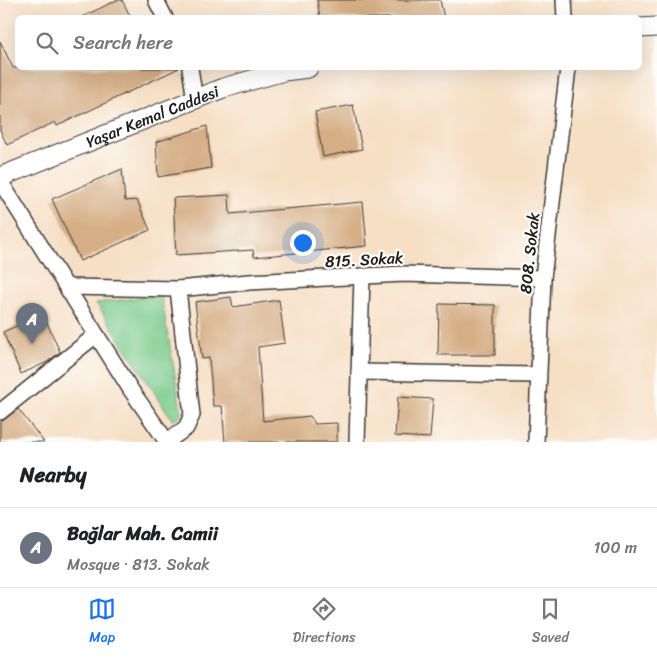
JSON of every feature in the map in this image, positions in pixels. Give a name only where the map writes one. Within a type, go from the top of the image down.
[{"type":"street","points":[[156,0],[163,15]]},
{"type":"street","points":[[564,0],[565,15]]},
{"type":"street","points":[[642,28],[657,28]]},
{"type":"street","points":[[190,70],[194,100]]},
{"type":"street","name":"Yaşar Kemal Caddesi","points":[[0,177],[223,88],[292,70]]},
{"type":"street","name":"808. Sokak","points":[[536,442],[543,278],[568,70]]},
{"type":"street","points":[[0,181],[131,390],[167,442],[186,428],[192,415],[178,289]]},
{"type":"street","name":"815. Sokak","points":[[68,287],[178,289],[249,282],[404,274],[543,278]]},
{"type":"street","points":[[357,442],[362,276]]},
{"type":"street","points":[[0,412],[96,335]]},
{"type":"street","points":[[359,372],[538,375]]},
{"type":"green space","points":[[161,295],[182,415],[173,421],[96,303]]},
{"type":"building","points":[[117,0],[122,0],[130,15],[86,15]]},
{"type":"building","points":[[317,0],[440,0],[443,15],[320,15]]},
{"type":"building","points":[[0,41],[15,70],[175,70],[57,126],[55,122],[7,145],[0,130]]},
{"type":"building","points":[[353,105],[362,149],[323,157],[315,112]]},
{"type":"building","points":[[207,126],[211,168],[158,177],[156,142]]},
{"type":"building","points":[[122,169],[125,201],[137,200],[150,230],[80,261],[52,199]]},
{"type":"building","points":[[229,195],[230,214],[363,202],[367,246],[254,257],[253,250],[176,255],[173,198]]},
{"type":"building","points":[[231,297],[233,307],[279,300],[285,343],[258,347],[263,421],[310,416],[315,424],[337,423],[337,442],[225,442],[222,406],[213,406],[209,358],[202,359],[195,302]]},
{"type":"building","points":[[439,304],[495,305],[495,355],[438,355]]},
{"type":"building","points":[[43,314],[60,352],[47,362],[21,374],[3,332]]},
{"type":"building","points":[[398,397],[433,399],[430,438],[395,436]]},
{"type":"building","points":[[18,409],[44,442],[0,442],[0,423]]},
{"type":"place","name":"Bağlar Mah. Camii","points":[[32,344]]}]
